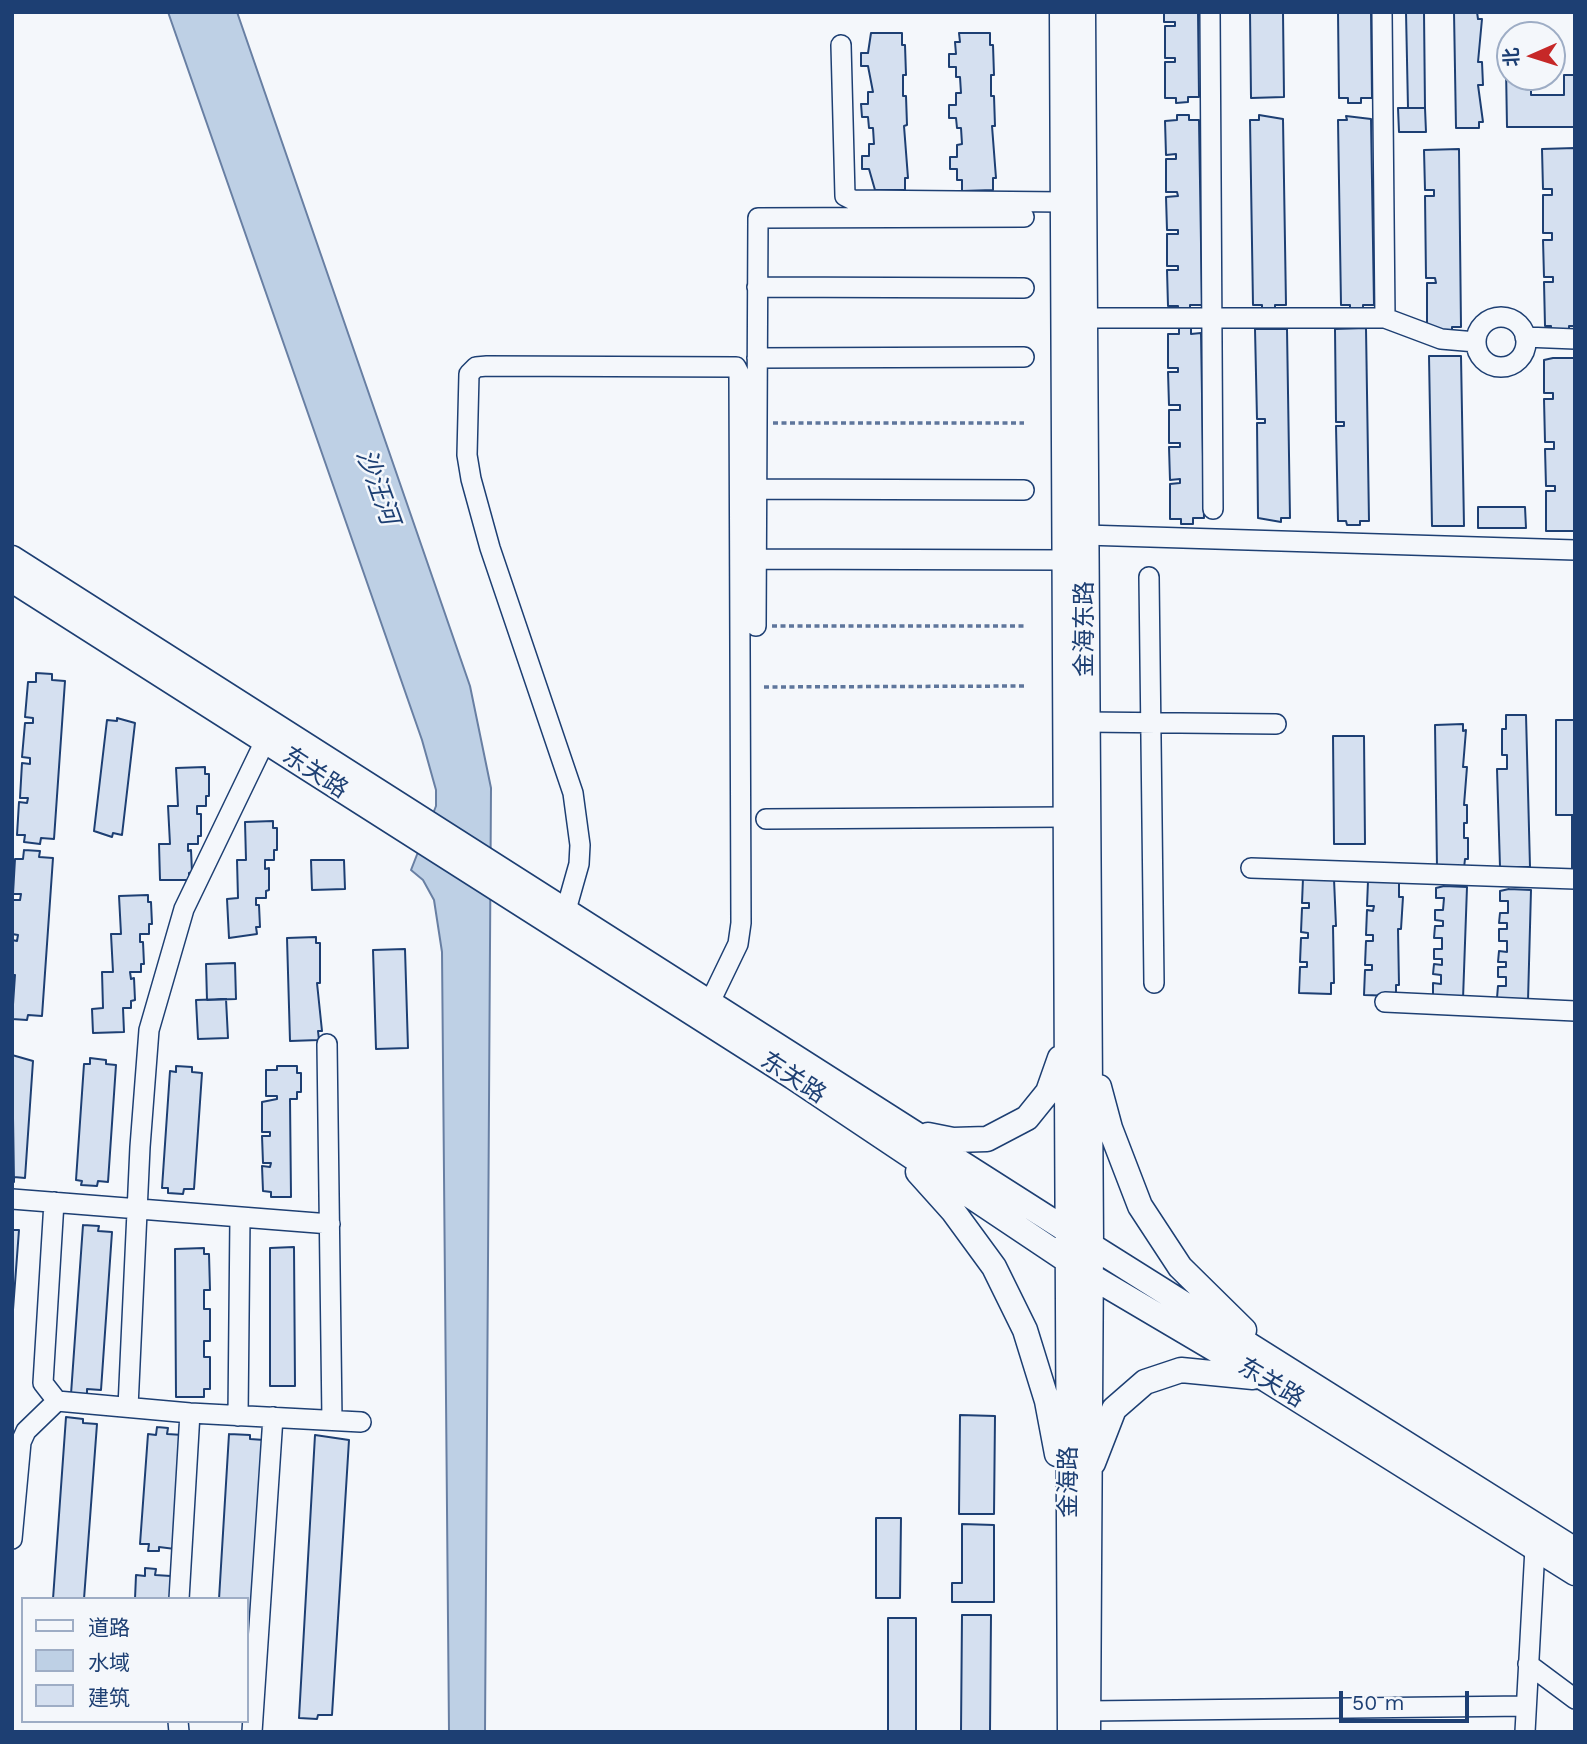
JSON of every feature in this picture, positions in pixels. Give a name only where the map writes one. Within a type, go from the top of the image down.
[{"type":"main road","name":"金海东路","points":[[1062,12],[1068,1231]]},
{"type":"main road","name":"金海东路","points":[[1083,12],[1085,722],[1091,1245]]},
{"type":"main road","name":"东关路","points":[[12,558],[1091,1245],[1274,1372],[1575,1573]]},
{"type":"main road","name":"东关路","points":[[12,580],[891,1143],[1068,1262],[1274,1372],[1575,1550]]},
{"type":"main road","points":[[918,1133],[953,1140],[987,1139],[1027,1118],[1048,1092],[1066,1038]]},
{"type":"main road","points":[[1089,1047],[1110,1128],[1140,1206],[1180,1268],[1274,1372]]},
{"type":"main road","points":[[891,1143],[953,1211],[994,1267],[1025,1330],[1048,1401],[1069,1518]]},
{"type":"main road","name":"金海路","points":[[1068,1231],[1070,1732]]},
{"type":"main road","name":"金海路","points":[[1088,1721],[1091,1245]]},
{"type":"main road","points":[[1088,1476],[1114,1409],[1145,1382],[1181,1370],[1274,1372]]},
{"type":"street","points":[[1210,12],[1213,509]]},
{"type":"street","points":[[1382,12],[1385,318]]},
{"type":"street","points":[[841,45],[845,196],[853,200],[1063,202]]},
{"type":"street","points":[[756,626],[758,218],[1024,217]]},
{"type":"street","points":[[757,287],[1024,288]]},
{"type":"street","points":[[1497,317],[1514,320],[1525,337],[1520,358],[1506,366],[1497,367],[1483,359],[1476,342],[1482,325],[1497,317]]},
{"type":"street","points":[[1084,318],[1385,318],[1441,339],[1476,342]]},
{"type":"street","points":[[1525,337],[1575,339]]},
{"type":"street","points":[[757,358],[1024,357]]},
{"type":"street","points":[[566,911],[579,864],[580,845],[573,793],[490,548],[471,479],[467,455],[469,373],[476,368],[487,366],[736,367],[739,373],[741,923],[738,944],[710,1002]]},
{"type":"street","points":[[756,489],[1024,490]]},
{"type":"street","points":[[1085,535],[1575,550]]},
{"type":"street","points":[[756,559],[1064,560]]},
{"type":"street","points":[[1149,578],[1148,723],[1154,983]]},
{"type":"street","points":[[1085,722],[1276,724]]},
{"type":"street","points":[[128,1407],[145,1064],[158,993],[184,909],[265,741]]},
{"type":"street","points":[[766,819],[1065,817]]},
{"type":"street","points":[[1251,868],[1575,879]]},
{"type":"street","points":[[1385,1002],[1575,1011]]},
{"type":"street","points":[[327,1044],[332,1420]]},
{"type":"street","points":[[12,1199],[330,1224]]},
{"type":"street","points":[[54,1202],[43,1383],[57,1401],[190,1413],[361,1422]]},
{"type":"street","points":[[238,1416],[240,1217]]},
{"type":"street","points":[[12,1539],[21,1442],[26,1431],[57,1401]]},
{"type":"street","points":[[179,1597],[190,1413]]},
{"type":"street","points":[[252,1732],[273,1417]]},
{"type":"street","points":[[1525,1732],[1535,1548]]},
{"type":"street","points":[[1528,1664],[1575,1699]]},
{"type":"street","points":[[1088,1721],[1526,1706]]},
{"type":"path","points":[[757,424],[1024,423]]},
{"type":"path","points":[[756,626],[1025,626]]},
{"type":"path","points":[[764,687],[1025,686]]},
{"type":"water","name":"沙汪河","points":[[168,12],[237,12],[470,686],[491,788],[485,1732],[449,1732],[442,952],[434,900],[423,880],[411,870],[436,806],[436,790],[422,740]]},
{"type":"building","points":[[1164,12],[1198,12],[1199,97],[1188,97],[1188,102],[1176,103],[1176,98],[1165,98],[1165,62],[1175,62],[1175,58],[1165,58],[1165,26],[1175,26],[1175,22],[1164,22]]},
{"type":"building","points":[[1250,12],[1283,12],[1284,97],[1251,98]]},
{"type":"building","points":[[1338,12],[1371,12],[1372,98],[1361,98],[1361,103],[1348,103],[1348,98],[1339,98]]},
{"type":"building","points":[[1406,12],[1424,12],[1425,108],[1408,108]]},
{"type":"building","points":[[1454,12],[1477,12],[1478,19],[1482,19],[1478,62],[1482,62],[1483,85],[1478,85],[1483,122],[1479,122],[1479,128],[1456,128]]},
{"type":"building","points":[[871,33],[902,33],[902,45],[905,45],[906,75],[903,75],[903,96],[906,96],[907,125],[904,126],[908,178],[905,178],[905,190],[875,190],[869,169],[862,169],[862,156],[869,156],[869,144],[874,144],[873,128],[869,128],[868,117],[862,117],[861,104],[868,104],[868,92],[873,92],[868,66],[861,66],[861,53],[868,53]]},
{"type":"building","points":[[959,33],[990,33],[990,45],[993,45],[994,75],[991,75],[991,96],[994,96],[995,126],[992,126],[996,178],[993,178],[993,190],[962,191],[962,180],[957,180],[957,169],[950,169],[950,157],[957,157],[957,145],[962,144],[961,128],[957,128],[956,118],[949,118],[949,105],[956,105],[956,93],[961,93],[956,67],[949,67],[949,54],[956,54],[955,42],[960,42]]},
{"type":"building","points":[[1566,75],[1575,75],[1575,127],[1507,127],[1506,91],[1531,91],[1531,95],[1564,95]]},
{"type":"building","points":[[1398,108],[1425,108],[1426,132],[1399,132]]},
{"type":"building","points":[[1177,115],[1189,115],[1189,120],[1199,120],[1202,305],[1190,305],[1190,310],[1178,311],[1178,306],[1168,306],[1167,270],[1178,270],[1178,266],[1167,266],[1167,234],[1178,234],[1178,230],[1167,230],[1166,197],[1178,196],[1177,192],[1166,192],[1166,159],[1176,159],[1176,154],[1166,155],[1165,121],[1177,120]]},
{"type":"building","points":[[1259,115],[1283,119],[1286,305],[1275,305],[1275,310],[1262,310],[1262,305],[1253,305],[1250,120],[1259,120]]},
{"type":"building","points":[[1346,116],[1371,119],[1374,305],[1363,305],[1363,310],[1350,310],[1350,305],[1341,305],[1338,120],[1347,120]]},
{"type":"building","points":[[1575,148],[1575,326],[1569,326],[1569,331],[1551,332],[1551,326],[1545,326],[1544,282],[1553,282],[1553,277],[1544,277],[1543,240],[1552,240],[1552,233],[1543,233],[1543,195],[1552,195],[1552,189],[1543,189],[1542,149]]},
{"type":"building","points":[[1459,149],[1461,327],[1452,327],[1452,332],[1427,327],[1427,283],[1436,283],[1435,278],[1426,278],[1425,196],[1434,196],[1434,190],[1425,190],[1424,150]]},
{"type":"building","points":[[1179,328],[1191,328],[1191,334],[1201,333],[1204,518],[1193,518],[1193,524],[1181,524],[1181,519],[1170,519],[1170,484],[1180,483],[1180,479],[1170,480],[1169,447],[1180,447],[1180,443],[1169,443],[1169,410],[1180,410],[1180,405],[1169,405],[1168,372],[1178,372],[1178,368],[1168,368],[1168,334],[1179,334]]},
{"type":"building","points":[[1366,328],[1369,521],[1360,521],[1360,525],[1347,525],[1346,521],[1338,521],[1336,426],[1344,426],[1344,422],[1336,422],[1335,329]]},
{"type":"building","points":[[1255,329],[1287,329],[1290,518],[1281,518],[1281,522],[1258,518],[1257,423],[1265,423],[1265,419],[1257,419]]},
{"type":"building","points":[[1429,356],[1461,356],[1464,526],[1432,526]]},
{"type":"building","points":[[1575,358],[1575,531],[1546,531],[1546,491],[1555,491],[1555,486],[1546,486],[1545,449],[1554,449],[1554,442],[1545,442],[1544,399],[1553,399],[1553,393],[1544,393],[1544,360]]},
{"type":"building","points":[[1478,507],[1525,507],[1526,528],[1478,528]]},
{"type":"building","points":[[36,673],[52,674],[52,680],[65,681],[54,839],[41,838],[40,844],[24,842],[25,835],[17,835],[19,802],[27,803],[28,798],[20,798],[22,763],[30,764],[30,758],[22,757],[25,723],[33,723],[33,718],[25,717],[28,682],[36,682]]},
{"type":"building","points":[[1506,715],[1526,715],[1530,867],[1500,867],[1497,769],[1507,769],[1507,755],[1502,755],[1502,729],[1506,729]]},
{"type":"building","points":[[117,718],[135,723],[122,835],[113,833],[112,837],[94,831],[107,720],[117,721]]},
{"type":"building","points":[[1556,720],[1575,720],[1575,815],[1556,815]]},
{"type":"building","points":[[1463,724],[1463,731],[1466,730],[1463,767],[1467,767],[1464,805],[1467,805],[1467,823],[1464,823],[1464,838],[1468,838],[1468,859],[1465,859],[1464,868],[1437,868],[1435,725]]},
{"type":"building","points":[[1333,736],[1364,736],[1365,844],[1334,844]]},
{"type":"building","points":[[205,767],[205,774],[209,774],[209,796],[206,796],[206,806],[197,806],[197,814],[201,814],[201,836],[198,836],[198,844],[188,844],[188,851],[191,850],[192,872],[189,873],[189,880],[160,880],[159,844],[170,844],[168,806],[178,806],[176,768]]},
{"type":"building","points":[[1572,815],[1575,815],[1575,868],[1572,868]]},
{"type":"building","points":[[273,821],[273,828],[277,828],[277,850],[274,850],[274,860],[265,860],[265,869],[269,868],[269,890],[266,891],[266,898],[256,898],[260,927],[256,927],[257,934],[229,938],[227,899],[238,898],[237,860],[246,860],[245,822]]},
{"type":"building","points":[[24,850],[40,851],[39,857],[53,858],[42,1016],[28,1015],[27,1020],[12,1019],[15,975],[12,975],[12,940],[17,941],[18,935],[12,934],[12,900],[20,900],[21,894],[13,894],[15,859],[23,859]]},
{"type":"building","points":[[311,860],[344,860],[345,889],[312,890]]},
{"type":"building","points":[[1303,878],[1334,879],[1336,926],[1333,926],[1334,983],[1331,983],[1331,994],[1299,993],[1300,967],[1307,967],[1307,962],[1300,962],[1301,938],[1308,938],[1308,933],[1301,932],[1302,908],[1309,908],[1309,903],[1302,903]]},
{"type":"building","points":[[1368,881],[1399,881],[1399,897],[1403,897],[1401,929],[1398,929],[1399,985],[1396,985],[1396,996],[1364,995],[1365,970],[1372,970],[1372,965],[1365,965],[1366,941],[1373,941],[1373,935],[1366,935],[1367,910],[1373,911],[1374,906],[1367,906]]},
{"type":"building","points":[[1467,887],[1463,999],[1433,995],[1433,983],[1441,984],[1441,975],[1433,974],[1434,964],[1442,965],[1442,959],[1434,959],[1434,949],[1442,949],[1442,938],[1434,938],[1435,926],[1443,926],[1443,921],[1435,920],[1435,910],[1443,910],[1444,898],[1436,898],[1436,888]]},
{"type":"building","points":[[1531,890],[1528,1001],[1497,998],[1498,986],[1506,986],[1506,977],[1498,977],[1498,967],[1506,967],[1506,962],[1498,962],[1499,951],[1507,952],[1507,941],[1499,941],[1499,929],[1507,929],[1507,923],[1499,923],[1500,913],[1508,913],[1508,901],[1500,901],[1500,891]]},
{"type":"building","points":[[148,895],[152,924],[149,924],[149,934],[140,934],[144,964],[141,964],[141,972],[130,972],[131,979],[134,978],[135,1000],[131,1001],[131,1008],[123,1008],[124,1032],[93,1033],[92,1009],[103,1008],[102,972],[113,972],[111,934],[121,934],[119,896]]},
{"type":"building","points":[[316,937],[316,943],[320,943],[320,983],[317,983],[322,1031],[318,1031],[319,1040],[290,1041],[287,938]]},
{"type":"building","points":[[405,949],[408,1048],[376,1049],[373,950]]},
{"type":"building","points":[[235,963],[236,999],[207,1000],[206,964]]},
{"type":"building","points":[[226,999],[228,1038],[198,1039],[196,1000]]},
{"type":"building","points":[[12,1055],[33,1061],[25,1178],[14,1177],[14,1182]]},
{"type":"building","points":[[90,1058],[106,1060],[106,1064],[116,1065],[108,1182],[98,1181],[97,1186],[81,1185],[82,1181],[76,1180],[84,1064],[90,1064]]},
{"type":"building","points":[[176,1066],[192,1067],[192,1072],[202,1073],[194,1189],[184,1189],[183,1194],[168,1193],[168,1188],[162,1188],[170,1071],[176,1072]]},
{"type":"building","points":[[277,1066],[297,1066],[297,1073],[301,1073],[301,1092],[297,1092],[297,1099],[290,1099],[291,1197],[271,1197],[271,1192],[263,1191],[262,1166],[270,1167],[271,1163],[263,1163],[262,1136],[270,1136],[270,1132],[262,1132],[262,1102],[277,1099],[277,1096],[266,1096],[266,1070],[277,1070]]},
{"type":"building","points":[[83,1225],[99,1226],[98,1231],[112,1232],[101,1390],[87,1389],[87,1395],[71,1394]]},
{"type":"building","points":[[12,1230],[19,1230],[12,1323]]},
{"type":"building","points":[[294,1247],[295,1386],[270,1386],[270,1248]]},
{"type":"building","points":[[204,1248],[204,1254],[209,1254],[210,1290],[204,1290],[204,1309],[210,1309],[210,1341],[204,1341],[204,1357],[210,1357],[210,1389],[204,1389],[204,1397],[176,1397],[175,1249]]},
{"type":"building","points":[[960,1415],[995,1416],[994,1514],[959,1514]]},
{"type":"building","points":[[66,1417],[83,1419],[83,1423],[97,1424],[84,1597],[53,1597]]},
{"type":"building","points":[[157,1427],[168,1428],[167,1434],[183,1435],[175,1549],[159,1547],[159,1551],[148,1551],[149,1544],[140,1544],[148,1434],[156,1435]]},
{"type":"building","points":[[229,1434],[250,1435],[250,1439],[264,1440],[248,1693],[248,1597],[219,1597]]},
{"type":"building","points":[[315,1435],[349,1440],[332,1715],[318,1715],[317,1719],[299,1718]]},
{"type":"building","points":[[876,1518],[901,1518],[900,1598],[876,1598]]},
{"type":"building","points":[[962,1524],[994,1525],[994,1602],[952,1602],[952,1583],[962,1583]]},
{"type":"building","points":[[145,1568],[156,1569],[155,1575],[171,1576],[173,1597],[135,1597],[136,1575],[145,1576]]},
{"type":"building","points":[[962,1615],[991,1615],[990,1732],[961,1732]]},
{"type":"building","points":[[888,1618],[916,1618],[916,1732],[888,1732]]}]
